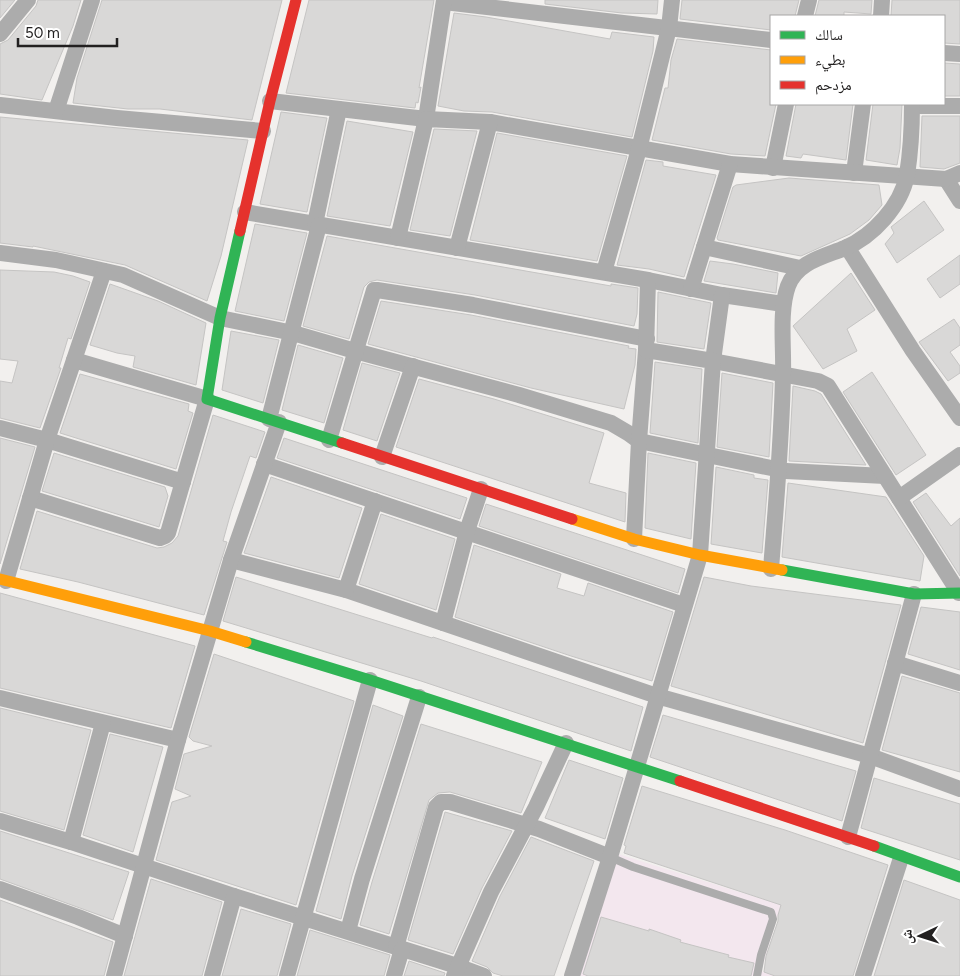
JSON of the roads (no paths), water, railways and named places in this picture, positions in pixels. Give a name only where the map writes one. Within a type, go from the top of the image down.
[{"type":"street","points":[[0,34],[28,0]]},
{"type":"street","points":[[56,111],[92,0]]},
{"type":"street","points":[[30,498],[160,538],[168,532],[207,399],[220,318],[263,130],[296,0]]},
{"type":"street","points":[[604,272],[639,149],[669,28],[672,0]]},
{"type":"street","points":[[805,15],[809,0]]},
{"type":"street","points":[[881,15],[882,0]]},
{"type":"street","points":[[398,238],[426,119],[444,1],[770,40]]},
{"type":"street","points":[[945,53],[960,54]]},
{"type":"street","points":[[270,101],[426,119],[490,122],[730,164],[906,177],[953,176],[960,201]]},
{"type":"street","points":[[0,105],[263,130]]},
{"type":"street","points":[[773,168],[786,105]]},
{"type":"street","points":[[854,173],[863,105]]},
{"type":"street","points":[[771,570],[779,470],[784,304],[791,279],[800,268],[810,262],[864,238],[882,221],[898,200],[906,177],[912,105],[960,106]]},
{"type":"street","points":[[114,976],[178,740],[231,560],[264,464],[317,224],[339,109]]},
{"type":"street","points":[[457,248],[490,122]]},
{"type":"street","points":[[692,289],[730,164]]},
{"type":"street","points":[[245,212],[604,272],[722,295],[784,304]]},
{"type":"street","points":[[704,247],[800,268]]},
{"type":"street","points":[[847,247],[913,351],[960,418]]},
{"type":"street","points":[[0,253],[56,260],[123,275],[220,318],[292,332],[519,395],[610,423],[628,432],[639,441],[779,470],[885,476]]},
{"type":"street","points":[[104,271],[47,440],[3,580],[210,631],[370,680],[848,837],[901,858],[960,877]]},
{"type":"street","points":[[634,539],[646,345],[648,280]]},
{"type":"street","points":[[328,440],[374,290],[382,289],[713,361],[818,381],[828,386],[960,593]]},
{"type":"street","points":[[572,976],[610,857],[635,767],[700,555],[713,361],[722,295]]},
{"type":"street","points":[[74,360],[207,399],[634,539],[771,570],[914,594],[960,593]]},
{"type":"street","points":[[382,457],[413,366]]},
{"type":"street","points":[[0,428],[47,440],[183,482]]},
{"type":"street","points":[[900,498],[960,455]]},
{"type":"street","points":[[264,464],[684,605]]},
{"type":"street","points":[[443,623],[480,489]]},
{"type":"street","points":[[346,590],[375,501]]},
{"type":"street","points":[[231,560],[346,590],[657,696],[870,756],[960,789]]},
{"type":"street","points":[[848,837],[914,594]]},
{"type":"street","points":[[894,663],[960,683]]},
{"type":"street","points":[[286,976],[370,680]]},
{"type":"street","points":[[348,931],[364,871],[419,696]]},
{"type":"street","points":[[0,698],[178,740]]},
{"type":"street","points":[[71,842],[103,723]]},
{"type":"street","points":[[456,971],[491,892],[527,826],[566,743]]},
{"type":"street","points":[[394,976],[399,948],[436,807],[439,802],[450,802],[527,826],[610,857]]},
{"type":"street","points":[[0,821],[348,931],[399,948],[456,971],[484,976]]},
{"type":"street","points":[[863,976],[901,858]]},
{"type":"street","points":[[0,889],[125,936]]},
{"type":"street","points":[[212,976],[234,896]]},
{"type":"lane","points":[[610,857],[633,867],[771,912],[772,919],[757,976]]}]
